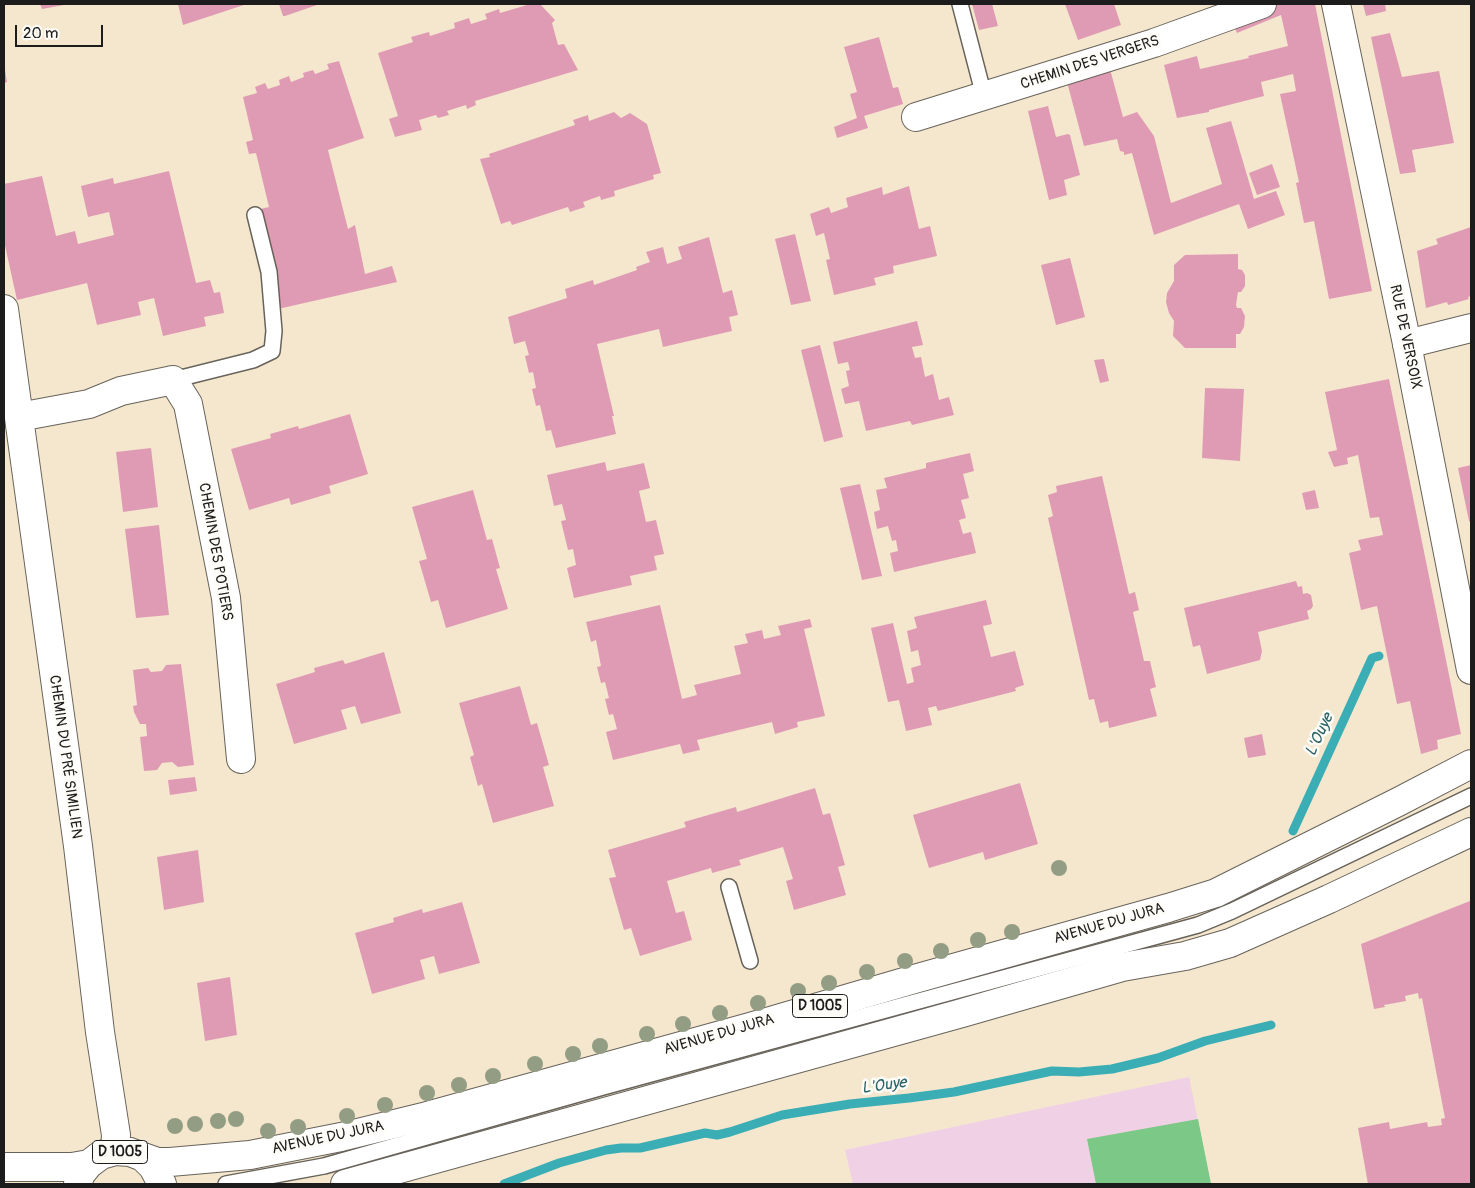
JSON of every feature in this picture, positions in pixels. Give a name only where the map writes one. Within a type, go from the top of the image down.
[{"type":"main road","name":"CHEMIN DES VERGERS","points":[[916,118],[1154,43],[1262,4]]},
{"type":"main road","name":"RUE DE VERSOIX","points":[[1336,4],[1407,344],[1471,670]]},
{"type":"main road","name":"CHEMIN DU PRÉ SIMILIEN","points":[[4,309],[8,363],[19,417],[78,846],[100,1032],[116,1135],[115,1151]]},
{"type":"main road","points":[[1407,344],[1471,328]]},
{"type":"main road","points":[[19,417],[90,404],[121,391],[173,380]]},
{"type":"main road","name":"CHEMIN DES POTIERS","points":[[173,380],[188,404],[226,598],[241,759]]},
{"type":"main road","name":"AVENUE DU JURA","points":[[143,1157],[157,1162],[170,1162],[250,1154],[341,1138],[750,1027],[927,975],[1168,908],[1216,893],[1471,764]]},
{"type":"main road","points":[[345,1184],[1122,967],[1185,956],[1230,943],[1471,832]]},
{"type":"main road","name":"D 1005","points":[[4,1167],[72,1167],[84,1174],[101,1155],[115,1151],[130,1152],[143,1157],[154,1167],[162,1184]]},
{"type":"lane","points":[[960,4],[984,96]]},
{"type":"lane","points":[[173,380],[253,360],[272,351],[274,331],[268,272],[255,215]]},
{"type":"lane","points":[[226,1184],[324,1166],[602,1087],[1198,925],[1232,911],[1471,796]]},
{"type":"lane","points":[[729,887],[750,961]]},
{"type":"shaded area","points":[[1189,1077],[1211,1184],[853,1184],[845,1150]]},
{"type":"green space","points":[[1198,1119],[1211,1184],[1096,1184],[1087,1139]]},
{"type":"building","points":[[40,4],[64,4],[64,5],[42,9]]},
{"type":"building","points":[[178,4],[247,4],[183,25]]},
{"type":"building","points":[[279,4],[320,4],[283,16]]},
{"type":"building","points":[[525,4],[540,4],[555,20],[552,23],[558,45],[564,44],[578,70],[475,101],[476,105],[467,109],[466,105],[447,111],[449,115],[438,118],[436,115],[419,120],[422,130],[395,137],[389,119],[398,116],[378,53],[413,42],[411,37],[429,32],[430,36],[455,28],[454,23],[469,18],[471,24],[487,19],[485,14],[499,9],[500,13],[527,5]]},
{"type":"building","points":[[972,4],[992,4],[998,26],[979,30]]},
{"type":"building","points":[[1065,4],[1114,4],[1121,25],[1078,40]]},
{"type":"building","points":[[1280,4],[1315,4],[1372,291],[1329,299],[1314,221],[1304,223],[1296,183],[1299,182],[1280,94],[1296,91],[1293,74],[1261,82],[1264,96],[1209,110],[1209,112],[1177,118],[1164,65],[1197,56],[1200,69],[1249,58],[1248,56],[1288,46],[1281,15],[1237,33],[1233,24]]},
{"type":"building","points":[[1363,4],[1385,4],[1386,11],[1366,16]]},
{"type":"building","points":[[1390,33],[1402,77],[1439,71],[1454,143],[1412,150],[1416,172],[1400,174],[1371,37]]},
{"type":"building","points":[[879,37],[893,88],[898,87],[903,104],[864,116],[868,128],[837,138],[834,127],[857,118],[850,94],[857,92],[844,47]]},
{"type":"building","points":[[339,61],[364,138],[328,150],[348,229],[355,225],[365,274],[392,266],[397,282],[278,309],[256,210],[269,207],[256,153],[249,154],[246,142],[253,140],[243,97],[257,93],[255,87],[265,83],[268,89],[280,85],[279,80],[289,76],[291,82],[304,77],[303,73],[313,70],[315,74],[329,69],[327,64]]},
{"type":"building","points":[[4,64],[7,82],[4,83]]},
{"type":"building","points":[[1110,69],[1123,117],[1137,112],[1154,136],[1171,203],[1222,184],[1206,128],[1231,121],[1254,199],[1276,191],[1285,215],[1248,229],[1239,204],[1154,235],[1132,153],[1124,155],[1124,152],[1120,151],[1117,139],[1084,146],[1067,82]]},
{"type":"building","points":[[1048,106],[1056,137],[1070,135],[1080,175],[1064,180],[1067,195],[1049,200],[1028,111]]},
{"type":"building","points":[[614,112],[621,118],[630,113],[647,124],[661,173],[653,175],[654,179],[614,191],[615,196],[601,200],[600,196],[583,202],[585,207],[570,212],[568,207],[512,225],[510,221],[501,224],[480,159],[490,157],[489,154],[575,125],[573,120],[588,115],[589,121]]},
{"type":"building","points":[[1272,164],[1280,187],[1257,195],[1249,173]]},
{"type":"building","points":[[169,171],[196,283],[210,280],[214,293],[220,292],[224,313],[204,317],[206,326],[163,336],[154,298],[138,302],[141,315],[97,325],[87,283],[17,300],[4,241],[4,184],[42,176],[56,236],[75,231],[78,244],[114,235],[109,212],[88,217],[81,186],[113,178],[114,184]]},
{"type":"building","points":[[909,186],[919,229],[930,226],[937,256],[893,266],[894,273],[874,278],[876,285],[834,295],[826,260],[830,259],[824,233],[816,236],[810,214],[829,207],[831,213],[848,207],[846,198],[882,187],[883,195]]},
{"type":"building","points":[[1471,227],[1471,296],[1468,297],[1469,299],[1448,305],[1447,302],[1426,308],[1417,251],[1438,244],[1436,239]]},
{"type":"building","points":[[795,234],[811,301],[791,305],[775,239]]},
{"type":"building","points":[[709,237],[723,293],[732,290],[738,315],[729,317],[732,331],[663,347],[659,329],[597,344],[614,416],[612,416],[616,434],[556,448],[551,430],[546,431],[540,405],[536,406],[532,389],[536,388],[533,372],[529,373],[525,356],[529,355],[525,341],[514,344],[508,317],[567,298],[565,289],[593,280],[594,285],[637,270],[636,267],[650,262],[646,252],[663,247],[667,264],[682,259],[678,247]]},
{"type":"building","points":[[1238,254],[1238,269],[1242,270],[1245,275],[1245,286],[1241,292],[1238,292],[1236,305],[1237,308],[1241,308],[1245,316],[1244,327],[1240,334],[1236,334],[1236,348],[1185,348],[1173,336],[1174,321],[1169,313],[1166,302],[1167,293],[1174,281],[1174,265],[1185,255]]},
{"type":"building","points":[[1070,258],[1085,317],[1056,325],[1041,265]]},
{"type":"building","points":[[917,321],[923,345],[912,347],[915,358],[921,357],[925,377],[933,374],[939,400],[949,397],[954,415],[912,425],[910,421],[866,431],[859,401],[845,404],[841,389],[849,386],[846,371],[850,370],[848,362],[838,364],[833,342]]},
{"type":"building","points":[[820,345],[843,437],[824,442],[801,350]]},
{"type":"building","points":[[1104,359],[1109,381],[1100,383],[1094,360]]},
{"type":"building","points":[[1389,379],[1461,734],[1437,740],[1438,749],[1421,754],[1410,701],[1397,704],[1377,606],[1361,610],[1349,553],[1361,550],[1358,540],[1383,535],[1379,517],[1370,518],[1358,455],[1347,458],[1348,464],[1334,467],[1328,452],[1337,450],[1325,392]]},
{"type":"building","points":[[1205,388],[1244,389],[1240,461],[1202,458]]},
{"type":"building","points":[[350,414],[368,474],[329,486],[331,493],[291,505],[289,498],[249,510],[231,449],[271,438],[270,434],[298,426],[299,429]]},
{"type":"building","points":[[151,448],[158,507],[123,512],[116,452]]},
{"type":"building","points":[[970,453],[974,471],[963,474],[969,498],[961,500],[966,518],[959,520],[963,534],[971,532],[976,553],[894,572],[890,553],[898,551],[896,540],[892,541],[888,526],[877,529],[874,512],[880,510],[876,490],[887,488],[884,478],[926,468],[926,463]]},
{"type":"building","points":[[605,462],[607,471],[644,463],[650,488],[639,491],[646,522],[656,520],[664,554],[654,556],[657,570],[630,576],[632,585],[574,598],[567,568],[576,565],[573,549],[568,550],[561,521],[566,520],[562,504],[554,506],[547,475]]},
{"type":"building","points":[[1471,465],[1471,523],[1458,468]]},
{"type":"building","points":[[1102,476],[1129,594],[1135,592],[1139,610],[1133,612],[1144,661],[1150,661],[1156,687],[1150,689],[1157,716],[1109,728],[1108,721],[1100,723],[1094,699],[1089,700],[1048,518],[1053,516],[1048,495],[1057,492],[1056,486]]},
{"type":"building","points":[[860,484],[882,576],[862,580],[840,488]]},
{"type":"building","points":[[473,490],[487,540],[492,539],[500,568],[496,569],[508,609],[446,628],[438,600],[431,602],[419,561],[427,559],[412,507]]},
{"type":"building","points":[[1315,490],[1319,508],[1306,510],[1302,493]]},
{"type":"building","points":[[159,525],[169,615],[136,618],[125,529]]},
{"type":"building","points":[[1296,581],[1298,587],[1302,586],[1303,594],[1311,595],[1313,606],[1307,611],[1309,619],[1258,632],[1262,651],[1260,660],[1207,674],[1200,645],[1193,647],[1184,608]]},
{"type":"building","points":[[986,600],[992,624],[983,626],[991,657],[1015,651],[1024,685],[1015,688],[1016,691],[938,711],[936,706],[928,708],[932,725],[906,731],[899,700],[888,702],[871,628],[893,623],[907,684],[914,682],[911,668],[921,665],[918,650],[911,652],[907,631],[917,628],[914,617]]},
{"type":"building","points":[[660,605],[682,699],[697,695],[694,685],[741,674],[734,646],[748,643],[745,634],[762,630],[764,639],[781,635],[778,626],[810,619],[812,627],[804,629],[825,716],[797,722],[798,727],[775,734],[772,722],[697,740],[700,750],[683,754],[680,744],[613,760],[606,732],[617,729],[613,714],[609,715],[605,699],[609,698],[605,682],[601,683],[597,667],[601,666],[596,640],[591,642],[586,622]]},
{"type":"building","points":[[384,652],[401,713],[361,724],[355,706],[341,710],[347,729],[294,744],[276,684],[315,672],[314,668],[343,660],[345,664]]},
{"type":"building","points":[[181,664],[194,765],[178,767],[172,762],[162,763],[157,770],[144,771],[140,737],[147,736],[146,724],[140,724],[134,712],[133,706],[137,705],[133,670],[148,668],[151,672],[162,671],[166,665]]},
{"type":"building","points":[[520,686],[531,725],[537,723],[549,765],[543,767],[554,806],[493,823],[482,784],[478,786],[470,757],[474,755],[459,703]]},
{"type":"building","points":[[1262,734],[1266,755],[1248,758],[1244,738]]},
{"type":"building","points":[[195,777],[197,791],[170,795],[168,780]]},
{"type":"building","points":[[1020,783],[1038,844],[985,860],[983,852],[929,868],[913,815]]},
{"type":"building","points":[[815,788],[823,815],[830,813],[845,865],[838,867],[846,895],[794,910],[786,881],[793,879],[783,847],[739,860],[741,865],[712,873],[711,868],[667,881],[676,913],[684,911],[692,940],[640,956],[631,928],[624,930],[609,878],[616,877],[608,850],[686,827],[684,822],[736,807],[737,812]]},
{"type":"building","points":[[198,850],[204,902],[164,910],[157,857]]},
{"type":"building","points":[[1470,901],[1471,1184],[1368,1184],[1358,1128],[1389,1122],[1390,1129],[1427,1122],[1428,1127],[1442,1125],[1441,1119],[1445,1118],[1422,998],[1419,999],[1418,993],[1405,996],[1406,1001],[1374,1009],[1361,944]]},
{"type":"building","points":[[462,902],[480,963],[439,974],[434,956],[420,960],[425,979],[372,994],[355,933],[394,922],[393,918],[422,909],[423,913]]},
{"type":"building","points":[[230,977],[237,1035],[205,1041],[197,983]]},
{"type":"waterway","name":"L'Ouye","points":[[1293,831],[1372,658],[1379,656]]},
{"type":"waterway","name":"L'Ouye","points":[[504,1184],[559,1163],[606,1150],[640,1148],[705,1133],[717,1135],[782,1115],[850,1104],[954,1092],[1052,1071],[1079,1072],[1112,1069],[1158,1058],[1205,1041],[1271,1025]]}]
